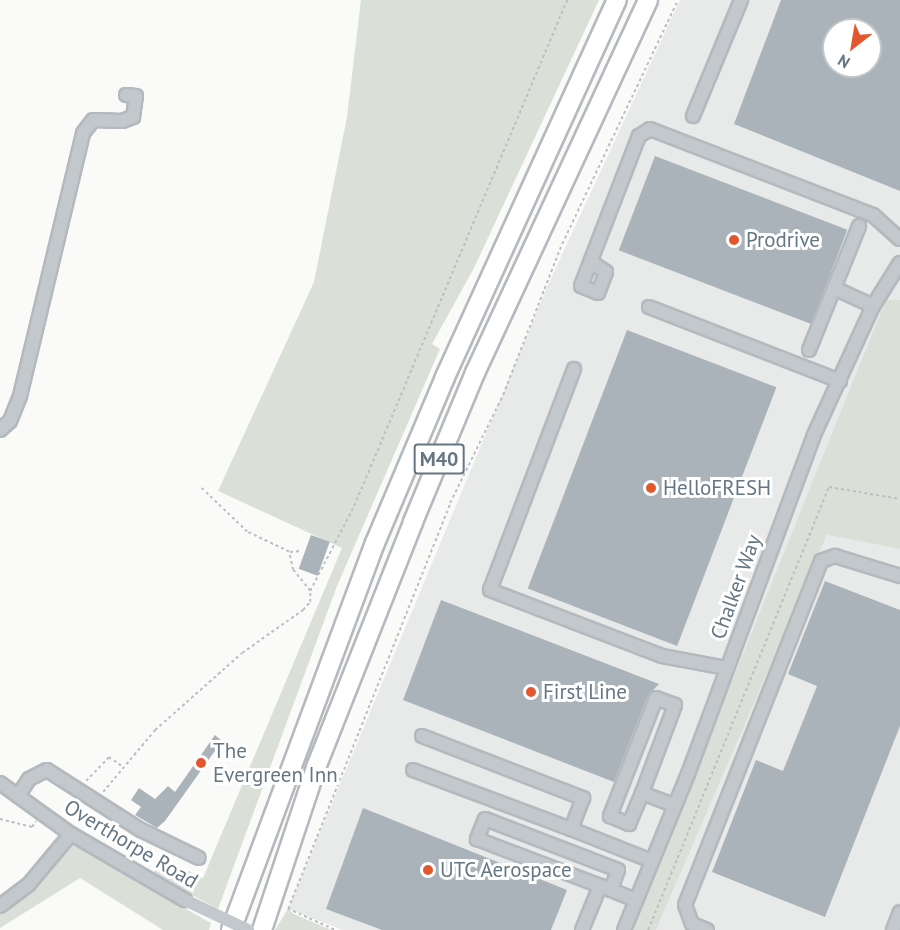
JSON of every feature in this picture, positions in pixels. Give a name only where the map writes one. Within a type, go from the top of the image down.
[{"type":"highway","name":"M40","points":[[231,930],[375,543],[445,377],[617,0]]},
{"type":"highway","name":"M40","points":[[262,930],[317,765],[413,522],[476,373],[648,0]]},
{"type":"street","points":[[693,116],[741,0]]},
{"type":"street","points":[[0,430],[10,421],[20,396],[83,133],[93,120],[123,121],[133,117],[136,96],[126,96]]},
{"type":"street","points":[[591,262],[639,136],[650,129],[873,214],[900,239]]},
{"type":"street","points":[[809,350],[859,226]]},
{"type":"street","name":"Chalker Way","points":[[624,930],[727,668],[813,437],[873,306],[895,279],[900,263]]},
{"type":"street","points":[[834,288],[873,306]]},
{"type":"street","points":[[649,306],[840,381]]},
{"type":"street","points":[[574,369],[489,590],[662,656],[694,660],[727,668]]},
{"type":"street","points":[[707,930],[692,924],[685,905],[821,561],[835,556],[900,576]]},
{"type":"street","points":[[656,698],[675,705],[642,793],[629,824],[610,816],[656,698]]},
{"type":"street","points":[[422,736],[583,798],[571,829]]},
{"type":"street","points":[[18,796],[29,779],[47,770],[98,800],[141,830],[199,858]]},
{"type":"street","points":[[413,770],[652,861]]},
{"type":"street","name":"Overthorpe Road","points":[[0,783],[71,834],[185,900],[248,930]]},
{"type":"street","points":[[642,793],[674,805]]},
{"type":"street","points":[[582,930],[605,888],[618,870],[485,819],[477,839],[605,888],[636,900]]},
{"type":"street","points":[[0,906],[29,884],[71,834]]},
{"type":"street","points":[[893,930],[900,912]]},
{"type":"path","points":[[98,800],[122,766],[155,730],[242,652],[303,610],[310,602],[310,591],[354,506],[567,0]]},
{"type":"path","points":[[334,930],[288,909],[450,503],[503,395],[562,244],[678,0]]},
{"type":"path","points":[[199,486],[247,532],[289,552],[302,551]]},
{"type":"path","points":[[648,930],[829,487],[900,499]]},
{"type":"path","points":[[289,552],[293,570],[310,591]]},
{"type":"path","points":[[80,790],[109,757],[122,766]]},
{"type":"path","points":[[0,819],[32,827],[41,813]]},
{"type":"path","points":[[137,873],[151,846]]},
{"type":"shaded area","points":[[361,0],[599,0],[474,268],[432,344],[440,349],[337,586],[218,909],[153,874],[161,858],[203,878],[342,548],[218,491],[314,282],[347,117]]},
{"type":"shaded area","points":[[680,0],[900,0],[900,544],[796,522],[631,930],[343,930],[288,909],[547,287]]},
{"type":"shaded area","points":[[886,300],[900,300],[900,549],[827,535],[656,930],[631,930]]},
{"type":"shaded area","points":[[827,535],[900,549],[900,930],[656,930]]},
{"type":"shaded area","points":[[70,844],[211,923],[209,930],[163,930],[80,878],[0,928],[0,912],[24,896]]},
{"type":"shaded area","points":[[288,909],[294,914],[331,930],[275,930]]},
{"type":"building","points":[[781,0],[900,0],[900,191],[734,124]]},
{"type":"building","name":"Prodrive","points":[[655,156],[847,230],[811,324],[619,250]]},
{"type":"building","name":"HelloFRESH","points":[[627,330],[776,387],[677,646],[528,589]]},
{"type":"building","points":[[311,535],[330,542],[317,576],[299,569]]},
{"type":"building","points":[[825,581],[900,610],[900,726],[825,917],[712,872],[756,760],[783,771],[817,686],[788,674]]},
{"type":"building","name":"First Line","points":[[441,600],[659,684],[648,695],[614,782],[403,700]]},
{"type":"building","name":"The Evergreen Inn","points":[[215,735],[222,741],[165,821],[157,828],[135,815],[141,807],[131,800],[139,788],[155,799],[168,786],[175,792]]},
{"type":"building","name":"UTC Aerospace","points":[[363,808],[567,890],[551,930],[382,930],[326,909]]},
{"type":"place","name":"Prodrive","points":[[734,240]]},
{"type":"place","name":"HelloFRESH","points":[[651,488]]},
{"type":"place","name":"First Line","points":[[531,692]]},
{"type":"place","name":"The Evergreen Inn","points":[[201,763]]},
{"type":"place","name":"UTC Aerospace","points":[[428,870]]}]
